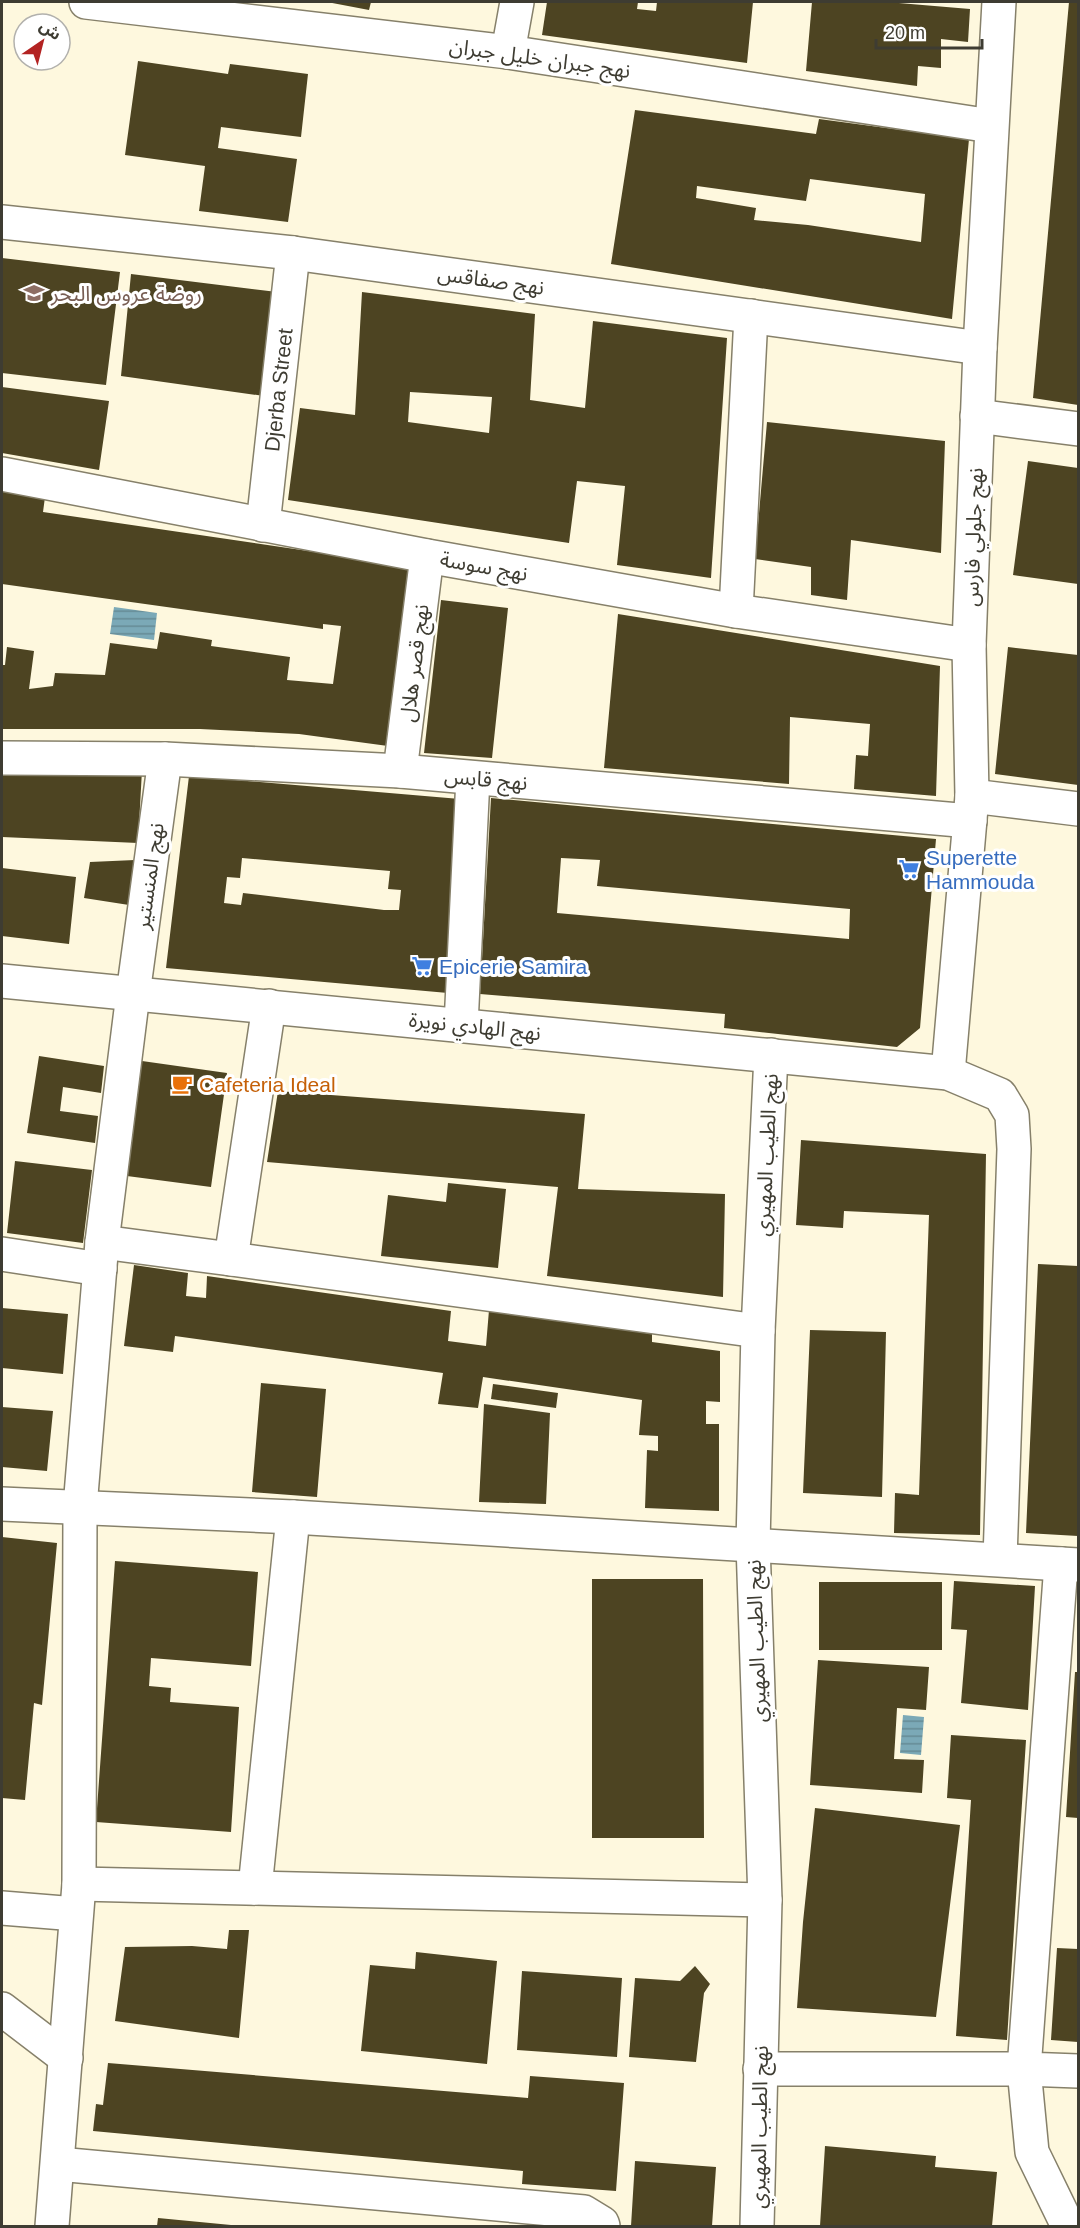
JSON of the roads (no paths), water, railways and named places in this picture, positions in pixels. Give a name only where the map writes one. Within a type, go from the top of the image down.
[{"type":"street","name":"نهج جبران خليل جبران","points":[[86,2],[239,10],[992,126]]},
{"type":"street","points":[[508,52],[517,2]]},
{"type":"street","name":"نهج جلولي فارس","points":[[948,1073],[971,808],[969,645],[980,348],[999,2]]},
{"type":"street","name":"نهج صفاقس","points":[[2,222],[293,253],[980,348]]},
{"type":"street","name":"Djerba Street","points":[[263,525],[293,253]]},
{"type":"street","points":[[735,610],[751,316]]},
{"type":"street","points":[[977,416],[1078,429]]},
{"type":"street","name":"نهج سوسة","points":[[2,474],[427,556],[735,610],[969,645]]},
{"type":"street","name":"نهج قصر هلال","points":[[400,771],[427,556]]},
{"type":"street","name":"نهج قابس","points":[[2,758],[165,759],[400,771],[473,778],[971,808],[1078,809]]},
{"type":"street","name":"نهج المنستير","points":[[52,2226],[78,1899],[80,1507],[101,1255],[132,994],[165,759]]},
{"type":"street","points":[[461,1024],[473,778]]},
{"type":"street","name":"نهج الهادي نويرة","points":[[2,981],[948,1073],[999,1095],[1012,1115],[1014,1161],[1000,1559]]},
{"type":"street","points":[[231,1259],[269,1006]]},
{"type":"street","name":"نهج الطيب المهيري","points":[[756,2226],[765,1900],[753,1544],[758,1331],[771,1055]]},
{"type":"street","points":[[2,1254],[231,1259],[758,1331]]},
{"type":"street","points":[[2,1504],[293,1517],[1070,1565],[1024,2069],[1032,2152],[1068,2226]]},
{"type":"street","points":[[255,1888],[293,1517]]},
{"type":"street","points":[[2,1908],[78,1899],[255,1888],[765,1900]]},
{"type":"street","points":[[2,2009],[66,2058]]},
{"type":"street","points":[[760,2069],[1078,2071]]},
{"type":"street","points":[[58,2164],[584,2212],[594,2217],[603,2226]]},
{"type":"water","points":[[114,607],[157,613],[154,640],[110,634]]},
{"type":"water","points":[[903,1715],[924,1717],[921,1755],[900,1753]]},
{"type":"place","name":"روضة عروس البحر","points":[[34,293]]},
{"type":"place","name":"Superette Hammouda","points":[[909,869]]},
{"type":"place","name":"Epicerie Samira","points":[[422,966]]},
{"type":"place","name":"Cafeteria Ideal","points":[[182,1084]]}]
